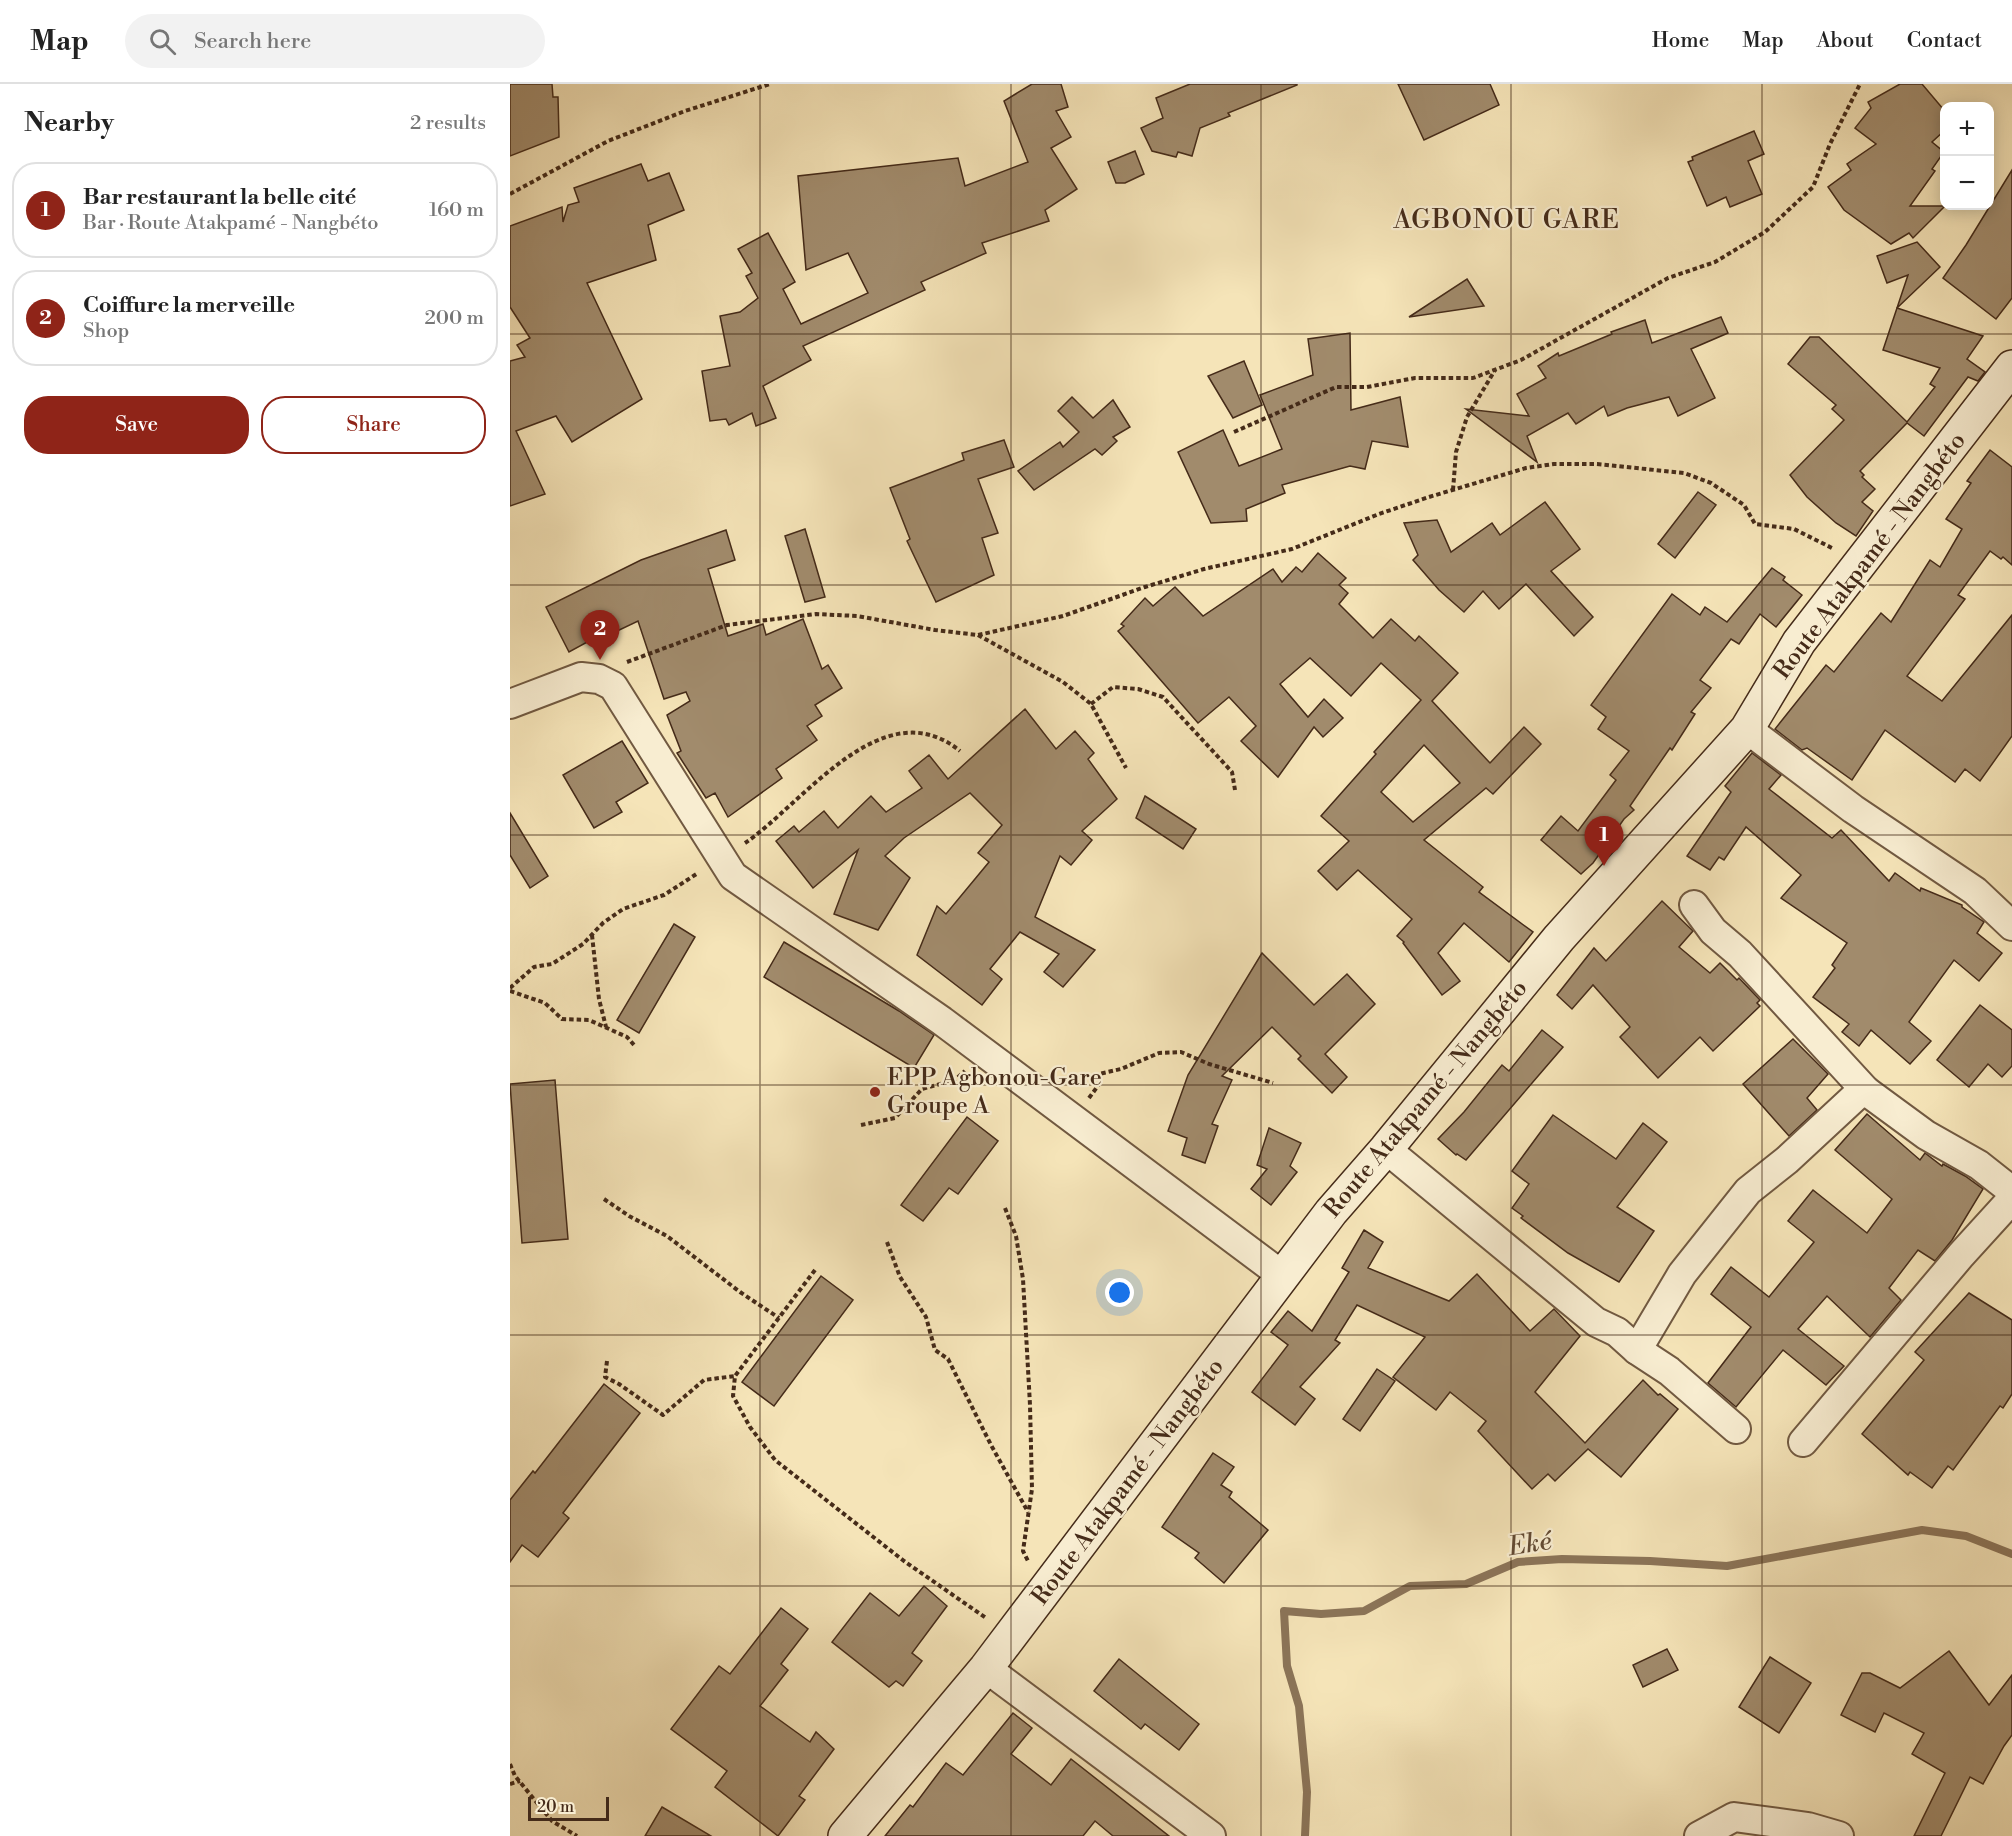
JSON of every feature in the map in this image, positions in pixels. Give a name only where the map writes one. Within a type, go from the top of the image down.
[{"type":"main road","name":"Route Atakpamé - Nangbéto","points":[[845,1836],[1012,1635],[1332,1212],[1559,938],[1747,729],[1799,642],[2012,367]]},
{"type":"street","points":[[510,704],[581,677],[599,679],[613,686],[734,876],[984,1052],[1283,1276]]},
{"type":"street","points":[[1747,729],[1853,809],[1975,891],[2012,926]]},
{"type":"street","points":[[1694,905],[1713,931],[1740,954],[1866,1091],[1926,1135],[1979,1165],[2012,1191]]},
{"type":"street","points":[[1637,1350],[1682,1274],[1748,1191],[1787,1160],[1856,1096],[1866,1091]]},
{"type":"street","points":[[1386,1149],[1596,1322],[1617,1332],[1637,1350],[1669,1371],[1736,1429]]},
{"type":"street","points":[[1803,1442],[1961,1255],[2012,1199]]},
{"type":"street","points":[[986,1668],[1211,1836]]},
{"type":"street","points":[[1700,1836],[1734,1817],[1808,1827],[1839,1836]]},
{"type":"path","points":[[510,194],[608,141],[684,111],[770,84]]},
{"type":"path","points":[[1234,432],[1336,387],[1367,387],[1414,378],[1473,378],[1521,360],[1668,278],[1715,262],[1765,232],[1813,187],[1830,144],[1860,84]]},
{"type":"path","points":[[1453,490],[1456,452],[1467,417],[1496,369]]},
{"type":"path","points":[[613,686],[626,663],[727,625],[816,614],[857,616],[978,635],[1063,615],[1204,569],[1292,549],[1379,514],[1453,490],[1526,468],[1554,464],[1597,464],[1684,473],[1711,483],[1744,505],[1755,524],[1794,529],[1828,544],[1860,566]]},
{"type":"path","points":[[978,635],[1063,682],[1091,704],[1126,768]]},
{"type":"path","points":[[1091,704],[1113,687],[1138,689],[1163,697],[1232,771],[1235,790]]},
{"type":"path","points":[[634,1045],[627,1037],[589,1020],[562,1019],[545,1003],[510,989],[534,967],[552,964],[583,944],[603,923],[623,909],[664,895],[760,833],[820,779],[868,743],[905,732],[928,734],[949,742],[960,751]]},
{"type":"path","points":[[592,934],[599,999],[606,1027]]},
{"type":"path","points":[[861,1125],[895,1118],[922,1089],[955,1080],[984,1052]]},
{"type":"path","points":[[1074,1118],[1100,1083],[1099,1074],[1159,1053],[1181,1052],[1209,1064],[1274,1083]]},
{"type":"path","points":[[604,1199],[629,1216],[667,1236],[779,1318]]},
{"type":"path","points":[[1005,1208],[1016,1236],[1023,1279],[1032,1489],[1023,1551],[1044,1593]]},
{"type":"path","points":[[887,1242],[900,1277],[926,1317],[935,1350],[948,1359],[1029,1512]]},
{"type":"path","points":[[815,1270],[735,1376],[733,1396],[750,1427],[775,1460],[904,1561],[1012,1635]]},
{"type":"path","points":[[607,1361],[605,1377],[619,1384],[663,1415],[704,1380],[735,1376]]},
{"type":"path","points":[[510,1764],[515,1776],[552,1821],[577,1836]]},
{"type":"path","points":[[510,1784],[520,1781]]},
{"type":"building","points":[[510,84],[552,84],[553,97],[558,97],[559,137],[510,156]]},
{"type":"building","points":[[1032,84],[1061,84],[1068,107],[1056,111],[1071,137],[1051,148],[1077,189],[1045,210],[1049,221],[982,243],[986,253],[921,282],[925,290],[803,346],[811,360],[763,386],[776,418],[756,426],[752,413],[729,425],[726,419],[710,421],[702,371],[730,366],[720,316],[740,312],[758,298],[746,276],[752,273],[738,249],[768,233],[795,282],[783,289],[801,324],[868,293],[848,253],[806,270],[798,176],[958,158],[965,186],[1028,162],[1004,101]]},
{"type":"building","points":[[1190,84],[1297,85],[1228,113],[1230,116],[1200,128],[1192,156],[1178,152],[1176,157],[1152,151],[1141,128],[1163,118],[1156,98]]},
{"type":"building","points":[[1398,84],[1490,84],[1499,105],[1424,140]]},
{"type":"building","points":[[1900,84],[1922,84],[1940,105],[1940,135],[1932,142],[1940,149],[1940,158],[1932,169],[1935,171],[1910,206],[1940,206],[1941,210],[1913,238],[1909,233],[1891,244],[1844,210],[1828,187],[1851,170],[1847,164],[1876,144],[1855,128],[1871,108],[1868,102]]},
{"type":"building","points":[[1754,131],[1764,154],[1748,161],[1762,194],[1730,207],[1726,197],[1707,206],[1688,162],[1693,160],[1692,157]]},
{"type":"building","points":[[1135,151],[1144,174],[1125,183],[1116,183],[1108,162]]},
{"type":"building","points":[[641,164],[648,181],[669,173],[684,210],[648,225],[656,260],[587,283],[642,399],[572,442],[556,416],[516,431],[545,494],[510,506],[510,361],[525,357],[517,345],[530,338],[510,307],[510,226],[562,207],[563,222],[568,205],[579,202],[574,188]]},
{"type":"building","points":[[2012,170],[2012,298],[1996,319],[1943,278],[1987,210],[1994,210],[1994,199]]},
{"type":"building","points":[[1917,242],[1940,267],[1897,308],[1908,275],[1887,283],[1877,256]]},
{"type":"building","points":[[1467,279],[1484,306],[1409,317]]},
{"type":"building","points":[[1897,308],[1983,336],[1967,359],[1985,372],[1978,381],[1968,377],[1924,436],[1907,423],[1860,471],[1864,475],[1862,477],[1875,489],[1862,502],[1873,511],[1856,536],[1836,523],[1807,497],[1790,475],[1844,420],[1832,409],[1836,405],[1788,364],[1810,337],[1819,337],[1907,422],[1935,387],[1930,384],[1940,368],[1883,350]]},
{"type":"building","points":[[1721,317],[1728,333],[1691,349],[1715,398],[1678,416],[1669,397],[1627,408],[1608,416],[1604,406],[1576,424],[1568,413],[1527,436],[1537,462],[1466,409],[1529,416],[1517,394],[1546,378],[1538,366],[1558,353],[1559,356],[1612,334],[1611,332],[1645,320],[1652,343]]},
{"type":"building","points":[[1350,333],[1351,410],[1400,397],[1408,447],[1372,441],[1365,469],[1350,466],[1282,485],[1285,493],[1246,509],[1247,521],[1211,523],[1178,452],[1223,430],[1239,466],[1282,449],[1260,395],[1313,375],[1308,339]]},
{"type":"building","points":[[1244,361],[1262,405],[1233,418],[1208,376]]},
{"type":"building","points":[[1072,397],[1093,418],[1113,400],[1130,427],[1113,437],[1117,441],[1102,455],[1095,449],[1034,490],[1018,471],[1060,442],[1063,447],[1079,432],[1058,411]]},
{"type":"building","points":[[1004,440],[1014,467],[978,479],[998,533],[982,538],[994,575],[936,602],[907,541],[910,539],[890,488],[964,460],[962,453]]},
{"type":"building","points":[[1990,450],[2012,467],[2012,565],[2003,557],[2001,559],[1990,551],[1958,595],[1965,599],[1907,676],[1942,701],[2012,615],[2012,736],[1980,781],[1965,769],[1955,782],[1885,730],[1852,780],[1807,748],[1802,750],[1775,729],[1826,665],[1834,672],[1881,613],[1891,622],[1930,560],[1940,567],[1962,529],[1946,519],[1971,483],[1967,481]]},
{"type":"building","points":[[1698,492],[1716,505],[1675,558],[1658,544]]},
{"type":"building","points":[[1545,502],[1580,549],[1551,571],[1593,617],[1574,636],[1526,584],[1499,609],[1483,591],[1464,612],[1439,590],[1413,560],[1418,555],[1404,523],[1437,520],[1451,552],[1492,523],[1500,535]]},
{"type":"building","points":[[805,529],[825,597],[805,602],[785,536]]},
{"type":"building","points":[[726,530],[735,560],[708,569],[728,636],[763,624],[766,635],[803,619],[822,669],[828,665],[842,688],[815,705],[822,716],[807,726],[817,740],[776,769],[782,778],[728,817],[715,793],[706,798],[677,753],[681,751],[667,715],[690,701],[686,692],[664,699],[638,621],[613,633],[611,629],[569,652],[546,607],[641,560]]},
{"type":"building","points":[[1318,553],[1346,578],[1339,585],[1348,593],[1339,604],[1373,638],[1391,619],[1415,641],[1419,636],[1458,673],[1432,701],[1490,763],[1524,727],[1541,744],[1493,794],[1486,788],[1424,840],[1483,887],[1479,892],[1533,932],[1509,962],[1464,923],[1438,953],[1460,981],[1442,995],[1404,942],[1397,936],[1412,919],[1358,870],[1337,890],[1318,871],[1349,841],[1321,816],[1421,700],[1381,663],[1351,696],[1310,658],[1280,684],[1308,717],[1324,699],[1343,718],[1323,737],[1314,727],[1278,777],[1241,741],[1256,726],[1229,697],[1198,723],[1118,631],[1124,626],[1121,624],[1145,598],[1153,606],[1175,587],[1203,616],[1273,569],[1282,582],[1296,567],[1302,572]],"holes":[[[1424,745],[1460,783],[1413,822],[1381,792]]]},
{"type":"building","points":[[1772,568],[1785,577],[1783,580],[1802,595],[1776,627],[1760,614],[1739,644],[1731,639],[1700,680],[1711,688],[1691,712],[1695,714],[1672,750],[1670,748],[1630,806],[1634,810],[1624,819],[1593,863],[1581,874],[1541,840],[1561,816],[1578,831],[1616,780],[1610,775],[1629,751],[1598,729],[1606,717],[1591,705],[1672,594],[1700,615],[1705,607],[1727,622]]},
{"type":"building","points":[[1025,709],[1056,749],[1075,731],[1094,753],[1088,759],[1117,799],[1082,831],[1092,840],[1071,865],[1060,856],[1035,917],[1095,950],[1063,987],[1044,972],[1059,954],[1020,932],[990,969],[1002,979],[982,1005],[917,955],[937,906],[946,914],[989,862],[978,853],[1002,825],[970,793],[904,838],[885,856],[910,878],[878,930],[834,914],[858,850],[813,888],[776,841],[794,826],[799,832],[824,811],[838,828],[871,796],[886,812],[922,788],[909,771],[929,755],[948,779]]},
{"type":"building","points":[[622,741],[648,783],[616,802],[622,812],[594,828],[563,775]]},
{"type":"building","points":[[1752,753],[1781,775],[1769,789],[1832,838],[1841,830],[1889,881],[1895,873],[1920,891],[1921,888],[1962,905],[1984,922],[1977,933],[2002,953],[1979,981],[1954,960],[1909,1022],[1931,1041],[1910,1064],[1871,1030],[1859,1046],[1842,1032],[1849,1024],[1813,997],[1835,968],[1832,965],[1847,943],[1781,898],[1801,875],[1746,827],[1724,860],[1719,857],[1710,870],[1687,856],[1731,792],[1725,786]]},
{"type":"building","points":[[1145,796],[1196,829],[1183,849],[1136,818]]},
{"type":"building","points":[[510,813],[548,876],[530,888],[510,855]]},
{"type":"building","points":[[1662,901],[1693,931],[1679,947],[1710,973],[1720,963],[1737,980],[1739,978],[1760,1000],[1757,1003],[1760,1006],[1713,1051],[1700,1037],[1658,1078],[1620,1037],[1630,1027],[1593,985],[1572,1009],[1557,995],[1594,948],[1606,961]]},
{"type":"building","points":[[674,924],[695,937],[639,1033],[617,1020]]},
{"type":"building","points":[[784,942],[899,1011],[934,1035],[914,1068],[764,977]]},
{"type":"building","points":[[1262,953],[1314,1005],[1347,974],[1375,1004],[1325,1054],[1347,1077],[1332,1093],[1298,1059],[1301,1056],[1272,1027],[1222,1076],[1232,1080],[1212,1124],[1218,1126],[1205,1163],[1182,1155],[1187,1138],[1168,1131],[1188,1075]]},
{"type":"building","points":[[1980,1005],[2012,1030],[2012,1066],[2002,1077],[1988,1064],[1969,1087],[1937,1060]]},
{"type":"building","points":[[1542,1030],[1563,1047],[1466,1160],[1456,1155],[1438,1139],[1464,1112],[1502,1065],[1509,1071]]},
{"type":"building","points":[[1793,1039],[1828,1074],[1807,1098],[1817,1110],[1789,1136],[1743,1084]]},
{"type":"building","points":[[555,1080],[568,1239],[522,1243],[510,1084]]},
{"type":"building","points":[[1867,1114],[1920,1160],[1925,1153],[1942,1166],[1943,1164],[1965,1176],[1983,1189],[1952,1240],[1935,1261],[1918,1250],[1889,1288],[1901,1300],[1870,1337],[1827,1296],[1798,1329],[1844,1366],[1826,1385],[1783,1350],[1736,1407],[1708,1383],[1751,1327],[1711,1294],[1731,1267],[1769,1297],[1814,1242],[1788,1221],[1813,1190],[1867,1233],[1892,1199],[1835,1150]]},
{"type":"building","points":[[1553,1115],[1616,1159],[1643,1123],[1667,1142],[1617,1207],[1654,1231],[1619,1282],[1568,1253],[1521,1218],[1523,1216],[1512,1208],[1529,1184],[1512,1171]]},
{"type":"building","points":[[967,1117],[998,1141],[958,1194],[949,1188],[923,1221],[901,1205]]},
{"type":"building","points":[[1269,1128],[1301,1143],[1290,1166],[1297,1172],[1271,1205],[1251,1189],[1267,1169],[1257,1165]]},
{"type":"building","points":[[1364,1230],[1383,1242],[1368,1268],[1449,1301],[1477,1274],[1530,1331],[1554,1309],[1580,1336],[1535,1392],[1585,1443],[1643,1380],[1658,1395],[1660,1394],[1678,1409],[1621,1477],[1588,1449],[1555,1481],[1548,1474],[1532,1489],[1478,1431],[1486,1421],[1450,1392],[1436,1410],[1393,1377],[1425,1337],[1357,1305],[1335,1340],[1340,1343],[1300,1387],[1315,1399],[1295,1425],[1252,1392],[1288,1345],[1271,1332],[1288,1311],[1312,1331],[1349,1272],[1342,1268]]},
{"type":"building","points":[[821,1276],[853,1300],[774,1406],[742,1382]]},
{"type":"building","points":[[1969,1293],[2012,1320],[2012,1394],[2003,1408],[2000,1406],[1953,1470],[1948,1466],[1932,1488],[1910,1472],[1908,1475],[1862,1434],[1924,1360],[1915,1352]]},
{"type":"building","points":[[1377,1369],[1395,1381],[1360,1431],[1343,1419]]},
{"type":"building","points":[[604,1384],[640,1413],[563,1513],[569,1518],[538,1557],[522,1545],[510,1562],[510,1500],[533,1471],[535,1473]]},
{"type":"building","points":[[1213,1453],[1234,1467],[1221,1485],[1232,1492],[1229,1497],[1268,1530],[1224,1583],[1195,1558],[1199,1553],[1162,1527]]},
{"type":"building","points":[[924,1586],[947,1606],[912,1653],[922,1661],[903,1686],[896,1681],[889,1687],[832,1642],[870,1593],[899,1616]]},
{"type":"building","points":[[781,1608],[808,1629],[781,1664],[788,1670],[760,1706],[810,1742],[816,1732],[834,1749],[799,1796],[805,1800],[778,1836],[715,1787],[727,1771],[671,1729],[719,1666],[730,1674]]},
{"type":"building","points":[[1667,1649],[1678,1670],[1643,1687],[1633,1665]]},
{"type":"building","points":[[1949,1651],[1989,1705],[2012,1675],[2012,1735],[1983,1784],[1970,1777],[1941,1836],[1914,1836],[1945,1773],[1912,1754],[1924,1733],[1884,1713],[1875,1732],[1841,1715],[1862,1673],[1870,1673],[1900,1688]]},
{"type":"building","points":[[1770,1657],[1811,1683],[1779,1733],[1739,1707]]},
{"type":"building","points":[[1119,1659],[1199,1724],[1179,1750],[1145,1724],[1141,1729],[1094,1691]]},
{"type":"building","points":[[1013,1713],[1032,1728],[1011,1754],[1051,1785],[1071,1759],[1169,1836],[1113,1836],[1095,1821],[1083,1836],[885,1836],[910,1805],[913,1807],[946,1763],[963,1775]]},
{"type":"building","points":[[662,1807],[711,1836],[645,1836]]},
{"type":"waterway","name":"Eké","points":[[1305,1836],[1307,1792],[1299,1706],[1287,1666],[1284,1611],[1321,1614],[1364,1611],[1410,1586],[1466,1584],[1518,1562],[1562,1559],[1727,1566],[1922,1530],[1966,1536],[2012,1554]]},
{"type":"place","name":"Coiffure la merveille","points":[[600,660]]},
{"type":"place","name":"Bar restaurant la belle cité","points":[[1604,866]]},
{"type":"place","name":"EPP Agbonou-Gare Groupe A","points":[[875,1092]]},
{"type":"district","name":"AGBONOU GARE","points":[[1507,220]]}]
